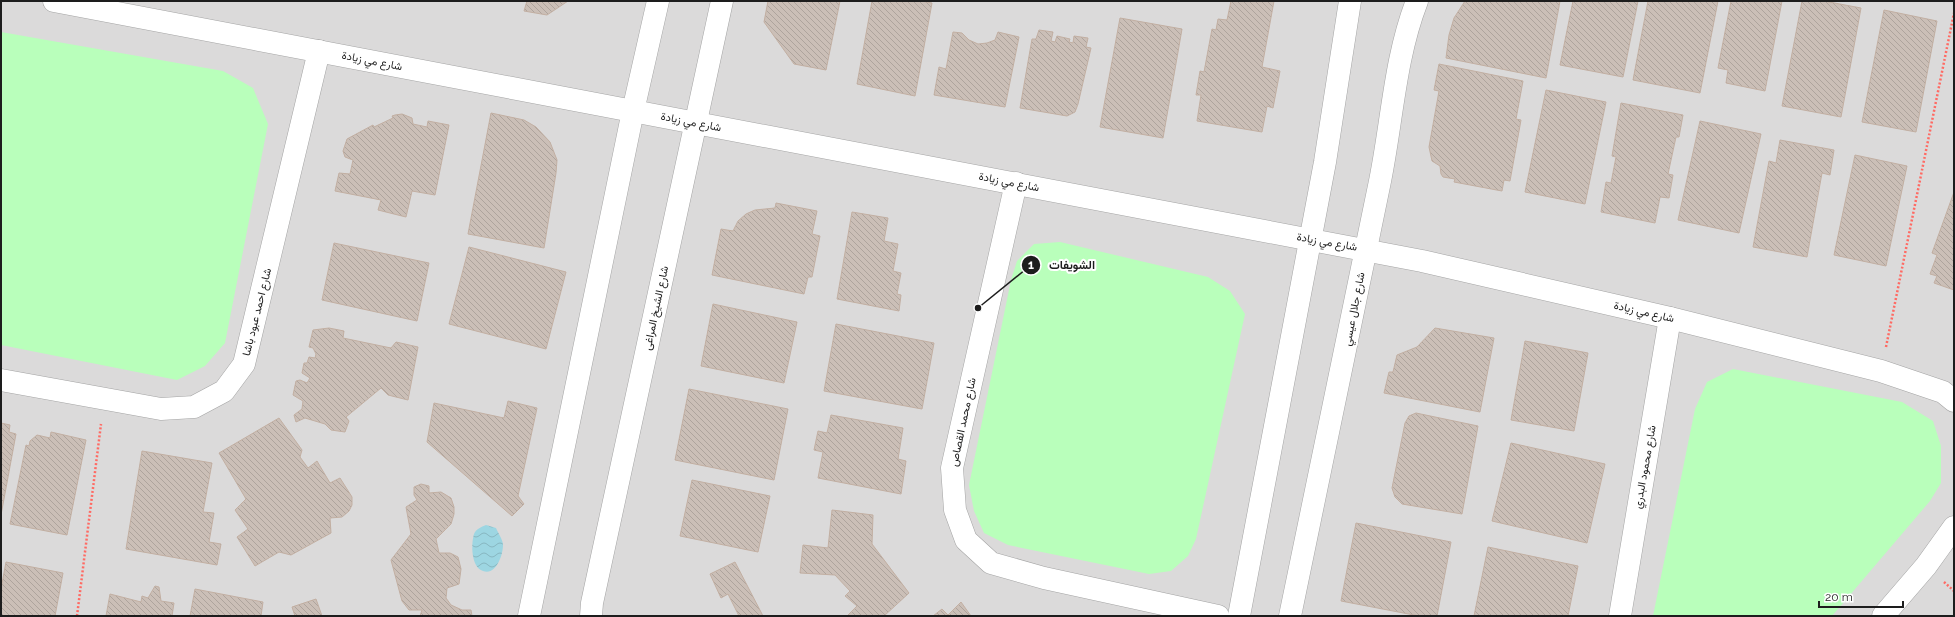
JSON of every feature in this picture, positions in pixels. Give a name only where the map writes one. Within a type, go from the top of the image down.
[{"type":"street","name":"شارع مي زيادة","points":[[54,1],[1310,240],[1366,249],[1670,318],[1881,371],[1943,392],[1954,401]]},
{"type":"street","points":[[529,616],[633,111],[658,1]]},
{"type":"street","name":"شارع الشيخ المراغى","points":[[591,616],[592,603],[722,1]]},
{"type":"street","points":[[1239,616],[1310,240],[1350,1]]},
{"type":"street","name":"شارع جلال عيسي","points":[[1290,616],[1381,175],[1399,65],[1410,18],[1417,1]]},
{"type":"street","name":"شارع احمد عبود باشا","points":[[1,380],[161,409],[194,407],[224,391],[244,364],[319,51]]},
{"type":"street","name":"شارع محمد القصاص","points":[[1016,183],[952,468],[955,510],[966,540],[991,563],[1044,578],[1218,616]]},
{"type":"street","name":"شارع محمود البدري","points":[[1620,616],[1670,318]]},
{"type":"street","points":[[1883,616],[1926,566],[1954,527]]},
{"type":"path","points":[[1881,371],[1954,13]]},
{"type":"path","points":[[77,616],[104,399]]},
{"type":"shaded area","points":[[1,1],[1954,1],[1954,616],[1,616]]},
{"type":"green space","points":[[1,32],[223,71],[253,88],[268,124],[225,343],[205,366],[177,380],[1,345]]},
{"type":"green space","points":[[1060,242],[1208,277],[1230,291],[1245,314],[1196,539],[1188,556],[1171,571],[1149,574],[1008,545],[984,533],[974,511],[969,485],[1011,280],[1017,261],[1034,244]]},
{"type":"green space","points":[[1733,369],[1902,402],[1933,421],[1941,446],[1941,483],[1930,501],[1832,616],[1653,616],[1695,409],[1707,382]]},
{"type":"water","points":[[486,525],[496,528],[503,545],[502,554],[498,564],[495,568],[488,572],[479,569],[476,565],[472,549],[475,532],[479,528]]},
{"type":"building","points":[[527,1],[568,1],[547,15],[524,11]]},
{"type":"building","points":[[768,1],[840,1],[826,70],[794,64],[764,22]]},
{"type":"building","points":[[872,1],[921,1],[932,3],[915,96],[857,84]]},
{"type":"building","points":[[1231,1],[1274,1],[1262,67],[1280,71],[1273,108],[1267,106],[1262,132],[1197,121],[1201,95],[1196,95],[1200,71],[1204,72],[1212,29],[1216,30],[1218,19],[1227,20]]},
{"type":"building","points":[[1465,1],[1560,1],[1546,78],[1446,58],[1449,35],[1454,18]]},
{"type":"building","points":[[1573,1],[1638,1],[1623,77],[1560,65]]},
{"type":"building","points":[[1648,1],[1718,1],[1700,93],[1633,80]]},
{"type":"building","points":[[1731,1],[1782,1],[1765,91],[1726,83],[1728,70],[1718,68]]},
{"type":"building","points":[[1802,1],[1824,1],[1861,8],[1841,117],[1782,106]]},
{"type":"building","points":[[1884,10],[1937,21],[1916,132],[1862,122]]},
{"type":"building","points":[[1120,18],[1182,29],[1163,138],[1100,127]]},
{"type":"building","points":[[1039,30],[1053,32],[1051,41],[1055,42],[1057,36],[1070,39],[1069,42],[1073,43],[1074,36],[1088,38],[1086,47],[1091,48],[1078,104],[1075,112],[1067,116],[1020,108],[1032,39],[1036,39]]},
{"type":"building","points":[[953,32],[962,33],[969,40],[978,44],[995,40],[998,32],[1019,37],[1005,107],[934,95],[939,67],[946,69]]},
{"type":"building","points":[[1439,64],[1523,81],[1516,119],[1521,120],[1510,181],[1504,180],[1502,191],[1454,182],[1455,179],[1443,177],[1440,166],[1432,161],[1429,147],[1439,91],[1434,90]]},
{"type":"building","points":[[1546,90],[1606,102],[1585,204],[1525,192]]},
{"type":"building","points":[[1621,103],[1683,115],[1679,137],[1676,137],[1668,174],[1673,175],[1669,198],[1660,197],[1655,223],[1601,212],[1606,182],[1611,183],[1616,157],[1612,156]]},
{"type":"building","points":[[491,113],[524,120],[536,127],[550,142],[557,160],[544,248],[468,234]]},
{"type":"building","points":[[402,114],[412,118],[413,124],[427,127],[428,121],[449,125],[435,195],[412,191],[406,217],[378,210],[381,200],[335,191],[339,173],[350,174],[353,160],[345,157],[343,151],[347,139],[373,125],[374,127],[393,118],[392,116]]},
{"type":"building","points":[[1700,121],[1761,134],[1739,233],[1678,220]]},
{"type":"building","points":[[1780,140],[1834,150],[1830,175],[1822,173],[1807,257],[1753,247],[1769,161],[1776,163]]},
{"type":"building","points":[[1855,155],[1907,166],[1886,266],[1834,255]]},
{"type":"building","points":[[1954,192],[1954,290],[1934,283],[1937,276],[1930,274],[1937,255],[1932,253]]},
{"type":"building","points":[[776,203],[817,211],[812,234],[820,236],[812,277],[808,277],[804,294],[712,275],[721,229],[733,231],[738,221],[746,214],[755,210],[775,208]]},
{"type":"building","points":[[852,212],[888,218],[884,241],[898,244],[893,271],[901,273],[897,294],[901,295],[899,311],[837,299]]},
{"type":"building","points":[[334,243],[429,263],[417,321],[322,300]]},
{"type":"building","points":[[469,247],[566,272],[546,349],[449,324]]},
{"type":"building","points":[[713,304],[797,322],[784,383],[701,366]]},
{"type":"building","points":[[836,324],[934,343],[922,409],[824,391]]},
{"type":"building","points":[[329,328],[344,331],[343,338],[391,348],[396,342],[418,347],[408,400],[388,395],[381,388],[346,417],[349,421],[345,432],[331,430],[325,424],[305,418],[296,422],[294,415],[302,409],[303,401],[293,395],[296,381],[300,380],[307,383],[310,378],[302,373],[304,363],[307,363],[309,357],[315,358],[316,354],[313,348],[309,347],[313,330]]},
{"type":"building","points":[[1435,328],[1494,338],[1480,412],[1384,393],[1389,372],[1393,372],[1397,355],[1417,347]]},
{"type":"building","points":[[1525,341],[1588,353],[1574,431],[1511,420]]},
{"type":"building","points":[[689,389],[788,409],[774,480],[675,460]]},
{"type":"building","points":[[508,401],[537,408],[518,496],[524,504],[512,516],[427,442],[434,403],[504,418]]},
{"type":"building","points":[[1416,413],[1478,426],[1462,514],[1402,504],[1395,497],[1392,488],[1405,423],[1409,416]]},
{"type":"building","points":[[831,415],[903,428],[898,459],[906,461],[901,494],[818,478],[823,452],[814,450],[818,431],[827,433]]},
{"type":"building","points":[[279,418],[302,450],[300,457],[308,468],[317,461],[330,483],[340,478],[352,497],[352,505],[349,511],[342,517],[330,518],[331,533],[291,555],[279,552],[255,566],[237,537],[248,529],[235,510],[246,499],[219,453]]},
{"type":"building","points":[[1,423],[10,425],[9,432],[16,434],[1,515]]},
{"type":"building","points":[[51,432],[86,440],[67,535],[10,524],[26,445],[29,446],[30,441],[37,435],[50,438]]},
{"type":"building","points":[[1511,443],[1605,464],[1587,543],[1492,521]]},
{"type":"building","points":[[142,451],[212,463],[203,512],[214,513],[209,542],[221,544],[217,565],[126,549]]},
{"type":"building","points":[[692,480],[770,496],[758,552],[680,536]]},
{"type":"building","points":[[421,484],[429,486],[429,493],[441,492],[451,498],[454,507],[454,514],[451,524],[436,539],[439,553],[450,553],[458,557],[461,569],[459,584],[447,588],[446,598],[451,605],[462,610],[471,610],[472,616],[420,616],[422,610],[409,610],[402,601],[391,560],[411,534],[406,507],[417,500],[414,495],[414,487]]},
{"type":"building","points":[[832,510],[873,515],[872,544],[909,593],[884,616],[847,616],[857,606],[845,596],[850,591],[835,575],[800,573],[803,545],[828,548]]},
{"type":"building","points":[[1356,523],[1451,542],[1437,616],[1419,616],[1341,601]]},
{"type":"building","points":[[1488,547],[1578,566],[1568,616],[1474,616]]},
{"type":"building","points":[[6,562],[63,573],[55,616],[1,616],[1,589]]},
{"type":"building","points":[[735,562],[763,616],[739,616],[728,594],[721,598],[710,574]]},
{"type":"building","points":[[155,586],[159,587],[161,601],[174,603],[172,616],[106,616],[110,594],[141,602],[142,596],[148,598]]},
{"type":"building","points":[[195,589],[263,602],[261,616],[190,616]]},
{"type":"building","points":[[316,599],[322,616],[295,616],[292,607]]},
{"type":"building","points":[[961,602],[971,616],[933,616],[942,609],[948,615]]},
{"type":"place","name":"الشويفات","points":[[978,308]]}]
